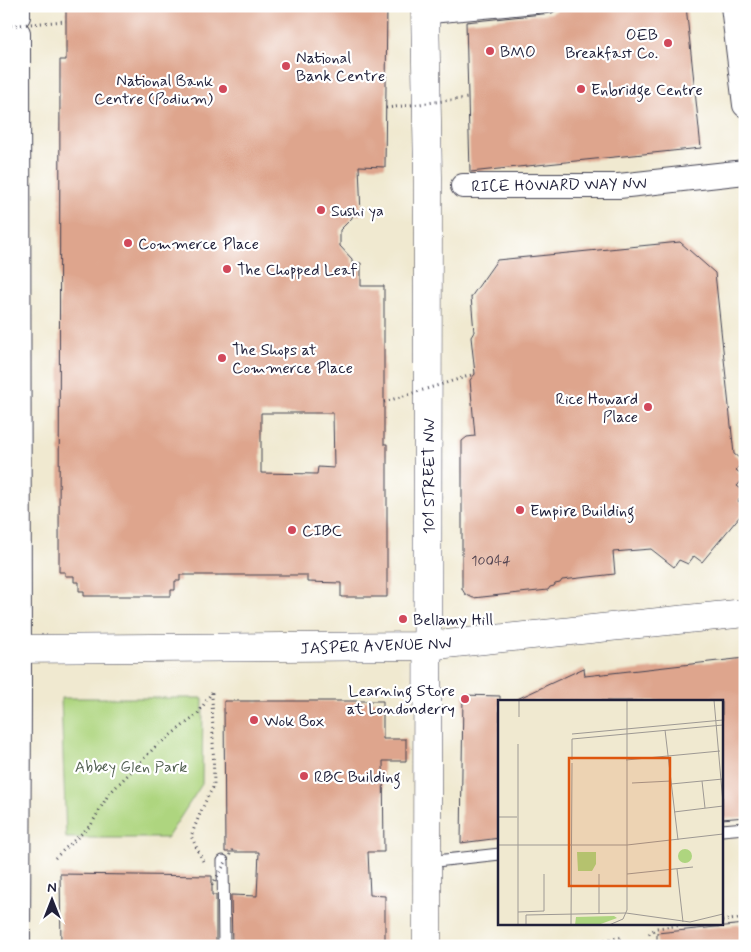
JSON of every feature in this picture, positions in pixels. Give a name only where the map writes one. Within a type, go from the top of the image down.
[{"type":"main road","name":"101 STREET NW","points":[[425,12],[428,177],[427,946]]},
{"type":"main road","name":"JASPER AVENUE NW","points":[[13,649],[427,646],[745,613]]},
{"type":"street","points":[[733,6],[745,105]]},
{"type":"street","points":[[15,20],[13,649],[18,946]]},
{"type":"street","name":"RICE HOWARD WAY NW","points":[[463,186],[619,186],[745,172]]},
{"type":"lane","points":[[425,12],[551,6]]},
{"type":"lane","points":[[724,830],[745,828]]},
{"type":"lane","points":[[427,862],[498,854]]},
{"type":"lane","points":[[224,861],[224,946]]},
{"type":"path","points":[[15,20],[66,21]]},
{"type":"path","points":[[386,108],[468,98]]},
{"type":"path","points":[[384,402],[475,374]]},
{"type":"path","points":[[54,858],[91,825],[108,795],[155,747],[197,715],[212,692],[214,786],[206,799],[191,836],[203,861]]},
{"type":"path","points":[[212,885],[235,847]]},
{"type":"path","points":[[724,921],[745,918]]},
{"type":"path","points":[[649,934],[656,928],[693,924]]},
{"type":"path","points":[[565,946],[624,937]]},
{"type":"green space","name":"Abbey Glen Park","points":[[61,698],[203,698],[202,784],[167,838],[66,838]]},
{"type":"building","name":"The Shops at Commerce Place","points":[[66,6],[387,6],[385,167],[359,166],[361,215],[352,215],[352,218],[340,230],[340,246],[352,259],[352,263],[361,263],[361,286],[384,286],[384,444],[387,444],[387,597],[341,597],[341,583],[307,582],[307,575],[180,575],[180,581],[175,581],[175,590],[171,590],[171,596],[84,596],[84,591],[79,591],[79,582],[74,582],[74,576],[65,576],[65,572],[59,572],[60,60],[66,60]],"holes":[[[261,413],[333,413],[334,468],[318,467],[317,474],[261,473]]]},
{"type":"building","name":"Enbridge Centre","points":[[593,6],[686,6],[701,148],[470,172],[466,22],[552,13],[557,10]]},
{"type":"building","name":"Rice Howard Place","points":[[680,242],[715,273],[734,454],[743,461],[736,470],[745,477],[737,486],[745,492],[738,501],[745,507],[745,510],[702,562],[694,556],[688,564],[679,560],[674,567],[651,549],[613,552],[615,574],[562,580],[548,590],[473,598],[465,594],[462,589],[462,441],[467,437],[475,436],[470,380],[475,374],[471,337],[474,332],[471,297],[497,260]]},
{"type":"building","points":[[745,658],[745,817],[724,819],[724,700],[515,700],[584,668],[585,676]]},
{"type":"building","points":[[463,695],[500,696],[500,700],[498,700],[498,838],[461,843]]},
{"type":"building","name":"RBC Building","points":[[224,701],[383,701],[383,739],[406,739],[406,761],[383,761],[384,852],[368,852],[370,895],[385,896],[385,946],[232,946],[231,895],[257,896],[259,852],[225,852]]},
{"type":"building","points":[[60,874],[212,876],[212,895],[216,895],[216,946],[61,946]]},
{"type":"building","points":[[745,924],[745,946],[657,946],[657,933]]},
{"type":"place","name":"OEB Breakfast Co.","points":[[668,43]]},
{"type":"place","name":"BMO","points":[[490,51]]},
{"type":"place","name":"National Bank Centre","points":[[286,66]]},
{"type":"place","name":"National Bank Centre (Podium)","points":[[223,89]]},
{"type":"place","name":"Enbridge Centre","points":[[581,89]]},
{"type":"place","name":"Sushi ya","points":[[321,210]]},
{"type":"place","name":"Commerce Place","points":[[128,243]]},
{"type":"place","name":"The Chopped Leaf","points":[[227,269]]},
{"type":"place","name":"The Shops at Commerce Place","points":[[222,358]]},
{"type":"place","name":"Rice Howard Place","points":[[648,407]]},
{"type":"place","name":"Empire Building","points":[[520,510]]},
{"type":"place","name":"CIBC","points":[[292,530]]},
{"type":"place","name":"Bellamy Hill","points":[[403,619]]},
{"type":"place","name":"Learning Store at Londonderry","points":[[465,699]]},
{"type":"place","name":"Wok Box","points":[[254,720]]},
{"type":"place","name":"RBC Building","points":[[304,776]]}]
